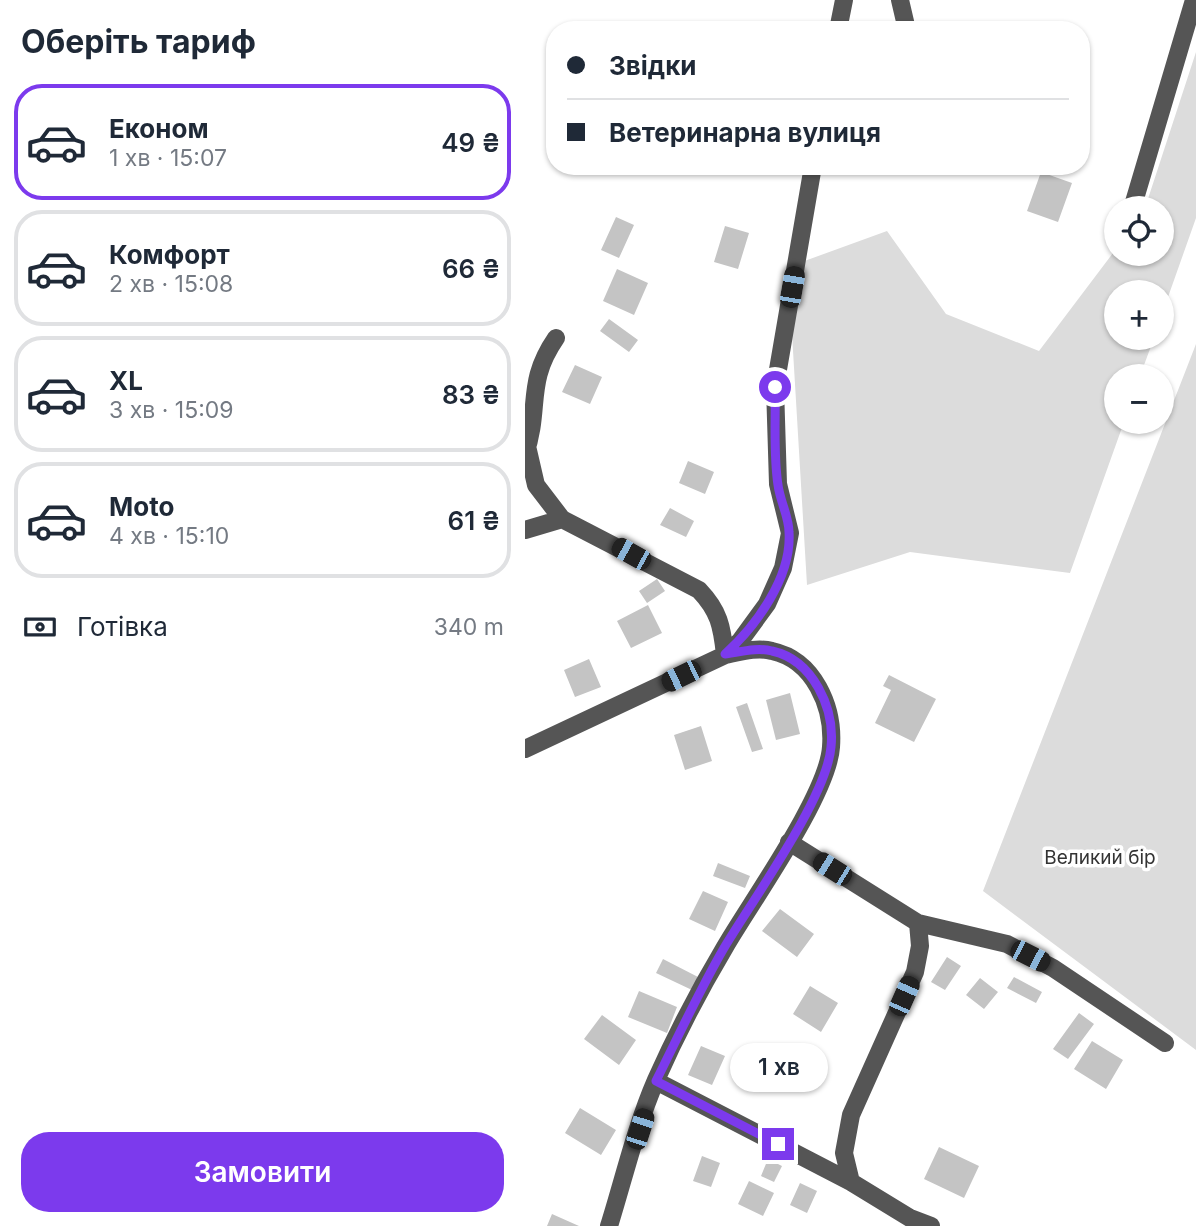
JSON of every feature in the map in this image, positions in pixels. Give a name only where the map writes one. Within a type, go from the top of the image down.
[{"type":"street","points":[[840,21],[844,0]]},
{"type":"street","points":[[900,0],[905,21]]},
{"type":"street","points":[[1136,196],[1194,0]]},
{"type":"street","points":[[525,749],[725,654],[740,641],[767,604],[783,568],[790,533],[778,484],[775,387],[811,175]]},
{"type":"street","points":[[556,338],[541,353],[531,371],[526,450],[536,485],[562,519],[699,590],[715,606],[722,622],[725,654]]},
{"type":"street","points":[[525,530],[562,519]]},
{"type":"street","points":[[608,1226],[656,1081],[723,950],[789,842],[823,776],[831,747],[821,688],[797,662],[773,651],[752,650],[725,654]]},
{"type":"street","points":[[789,842],[918,923],[1007,944],[1053,968],[1165,1043]]},
{"type":"street","points":[[851,1182],[844,1153],[851,1115],[915,972],[920,946],[918,923]]},
{"type":"street","points":[[656,1081],[851,1182],[910,1218],[931,1226]]},
{"type":"green space","points":[[1196,52],[1196,218],[1174,280],[1104,280],[1104,350],[1150,350],[1144,364],[1104,364],[1104,434],[1120,434],[1070,573],[910,552],[807,585],[788,267],[887,231],[946,314],[1039,351],[1104,265],[1174,266],[1174,196],[1149,196]]},
{"type":"green space","name":"Великий бір","points":[[1196,344],[1196,1050],[983,891],[1161,434],[1174,434],[1174,400]]},
{"type":"building","points":[[1040,175],[1049,175],[1072,183],[1058,222],[1027,211]]},
{"type":"building","points":[[616,217],[634,225],[619,258],[601,250]]},
{"type":"building","points":[[725,226],[749,233],[738,269],[714,262]]},
{"type":"building","points":[[617,269],[648,283],[634,315],[603,301]]},
{"type":"building","points":[[609,319],[638,340],[629,352],[600,331]]},
{"type":"building","points":[[575,365],[602,377],[590,404],[562,392]]},
{"type":"building","points":[[688,461],[714,472],[705,494],[679,483]]},
{"type":"building","points":[[670,508],[694,521],[686,537],[660,525]]},
{"type":"building","points":[[657,579],[665,591],[647,603],[639,591]]},
{"type":"building","points":[[648,605],[662,633],[631,648],[617,621]]},
{"type":"building","points":[[589,659],[601,687],[575,697],[564,670]]},
{"type":"building","points":[[889,675],[936,699],[914,742],[875,723],[891,690],[883,686]]},
{"type":"building","points":[[790,693],[800,734],[776,740],[766,700]]},
{"type":"building","points":[[747,703],[763,749],[752,752],[736,707]]},
{"type":"building","points":[[701,726],[712,761],[685,770],[674,735]]},
{"type":"building","points":[[718,863],[750,876],[745,888],[713,876]]},
{"type":"building","points":[[703,891],[728,902],[715,931],[689,919]]},
{"type":"building","points":[[780,909],[814,934],[797,957],[762,931]]},
{"type":"building","points":[[947,957],[961,966],[945,990],[931,982]]},
{"type":"building","points":[[663,959],[698,977],[692,990],[656,973]]},
{"type":"building","points":[[1014,977],[1042,992],[1036,1003],[1007,988]]},
{"type":"building","points":[[980,978],[998,992],[984,1009],[966,995]]},
{"type":"building","points":[[810,986],[838,1003],[821,1032],[793,1014]]},
{"type":"building","points":[[639,991],[677,1007],[667,1033],[628,1017]]},
{"type":"building","points":[[1079,1013],[1094,1024],[1068,1059],[1053,1049]]},
{"type":"building","points":[[602,1015],[636,1040],[619,1065],[584,1039]]},
{"type":"building","points":[[1092,1041],[1123,1060],[1106,1089],[1074,1069]]},
{"type":"building","points":[[701,1046],[725,1056],[712,1085],[688,1075]]},
{"type":"building","points":[[580,1108],[616,1130],[601,1155],[565,1133]]},
{"type":"building","points":[[939,1147],[979,1166],[964,1198],[924,1179]]},
{"type":"building","points":[[702,1156],[720,1163],[711,1187],[693,1181]]},
{"type":"building","points":[[768,1159],[782,1166],[774,1182],[761,1176]]},
{"type":"building","points":[[749,1181],[774,1193],[763,1216],[738,1204]]},
{"type":"building","points":[[800,1183],[817,1191],[807,1213],[790,1205]]},
{"type":"building","points":[[552,1214],[579,1226],[547,1226]]},
{"type":"route","points":[[775,387],[778,484],[790,533],[783,568],[767,604],[740,641],[725,654],[752,650],[773,651],[797,662],[821,688],[829,720],[831,747],[823,776],[805,812],[723,950],[656,1081],[778,1144]]}]
